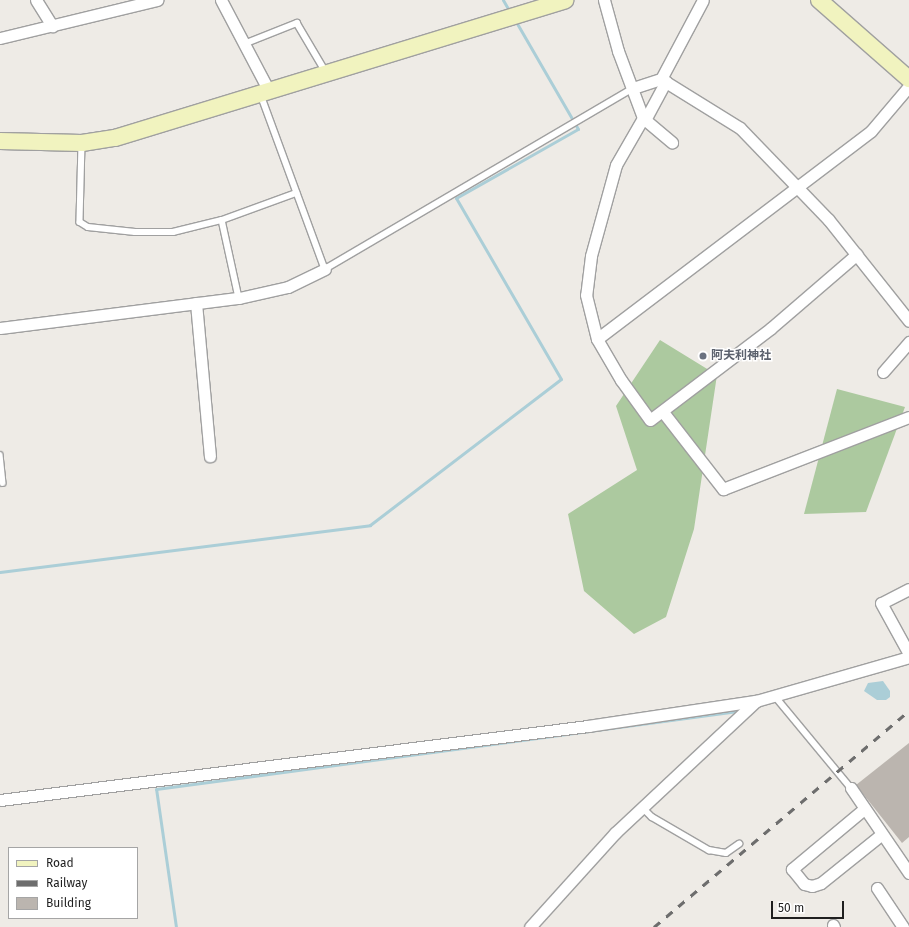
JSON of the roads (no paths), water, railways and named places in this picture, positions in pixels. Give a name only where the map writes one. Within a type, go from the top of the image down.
[{"type":"street","points":[[36,0],[52,26]]},
{"type":"street","points":[[0,38],[156,0]]},
{"type":"street","points":[[221,0],[244,44],[265,92]]},
{"type":"street","points":[[0,141],[82,143],[136,132],[565,0]]},
{"type":"street","points":[[604,0],[618,51],[644,119],[672,142]]},
{"type":"street","points":[[703,0],[644,119],[616,164],[591,256],[586,295],[597,339],[621,380],[650,420],[663,412],[771,328],[857,254]]},
{"type":"street","points":[[819,0],[909,79]]},
{"type":"street","points":[[633,88],[663,80],[740,128],[797,187],[857,254],[909,321]]},
{"type":"street","points":[[597,339],[871,131],[909,86]]},
{"type":"street","points":[[0,328],[240,298],[288,287],[325,269]]},
{"type":"street","points":[[196,303],[210,456]]},
{"type":"street","points":[[883,372],[909,342]]},
{"type":"street","points":[[663,412],[723,489],[909,417]]},
{"type":"street","points":[[909,589],[880,603],[909,654]]},
{"type":"street","points":[[0,800],[580,727],[756,701],[909,657]]},
{"type":"street","points":[[530,927],[642,807],[756,701]]},
{"type":"street","points":[[851,788],[864,809],[909,872]]},
{"type":"street","points":[[864,809],[792,869],[804,884],[812,886],[821,883],[882,834]]},
{"type":"street","points":[[877,888],[903,927]]},
{"type":"lane","points":[[244,44],[296,23],[326,73]]},
{"type":"lane","points":[[265,92],[296,193],[325,269],[633,88]]},
{"type":"lane","points":[[82,143],[80,222],[88,227],[135,232],[173,232],[222,220],[296,193]]},
{"type":"lane","points":[[222,220],[240,298]]},
{"type":"lane","points":[[0,455],[3,483]]},
{"type":"lane","points":[[775,696],[851,788]]},
{"type":"lane","points":[[642,807],[652,817],[709,850],[726,853],[739,844]]},
{"type":"water","points":[[883,681],[890,691],[890,697],[886,700],[877,700],[864,691],[868,683]]},
{"type":"waterway","points":[[503,0],[510,12]]},
{"type":"waterway","points":[[0,572],[370,525],[561,379],[456,198],[578,129],[515,20]]},
{"type":"waterway","points":[[176,927],[156,789],[738,711]]},
{"type":"railway","points":[[654,927],[909,711]]},
{"type":"place","name":"阿夫利神社","points":[[703,356]]}]
